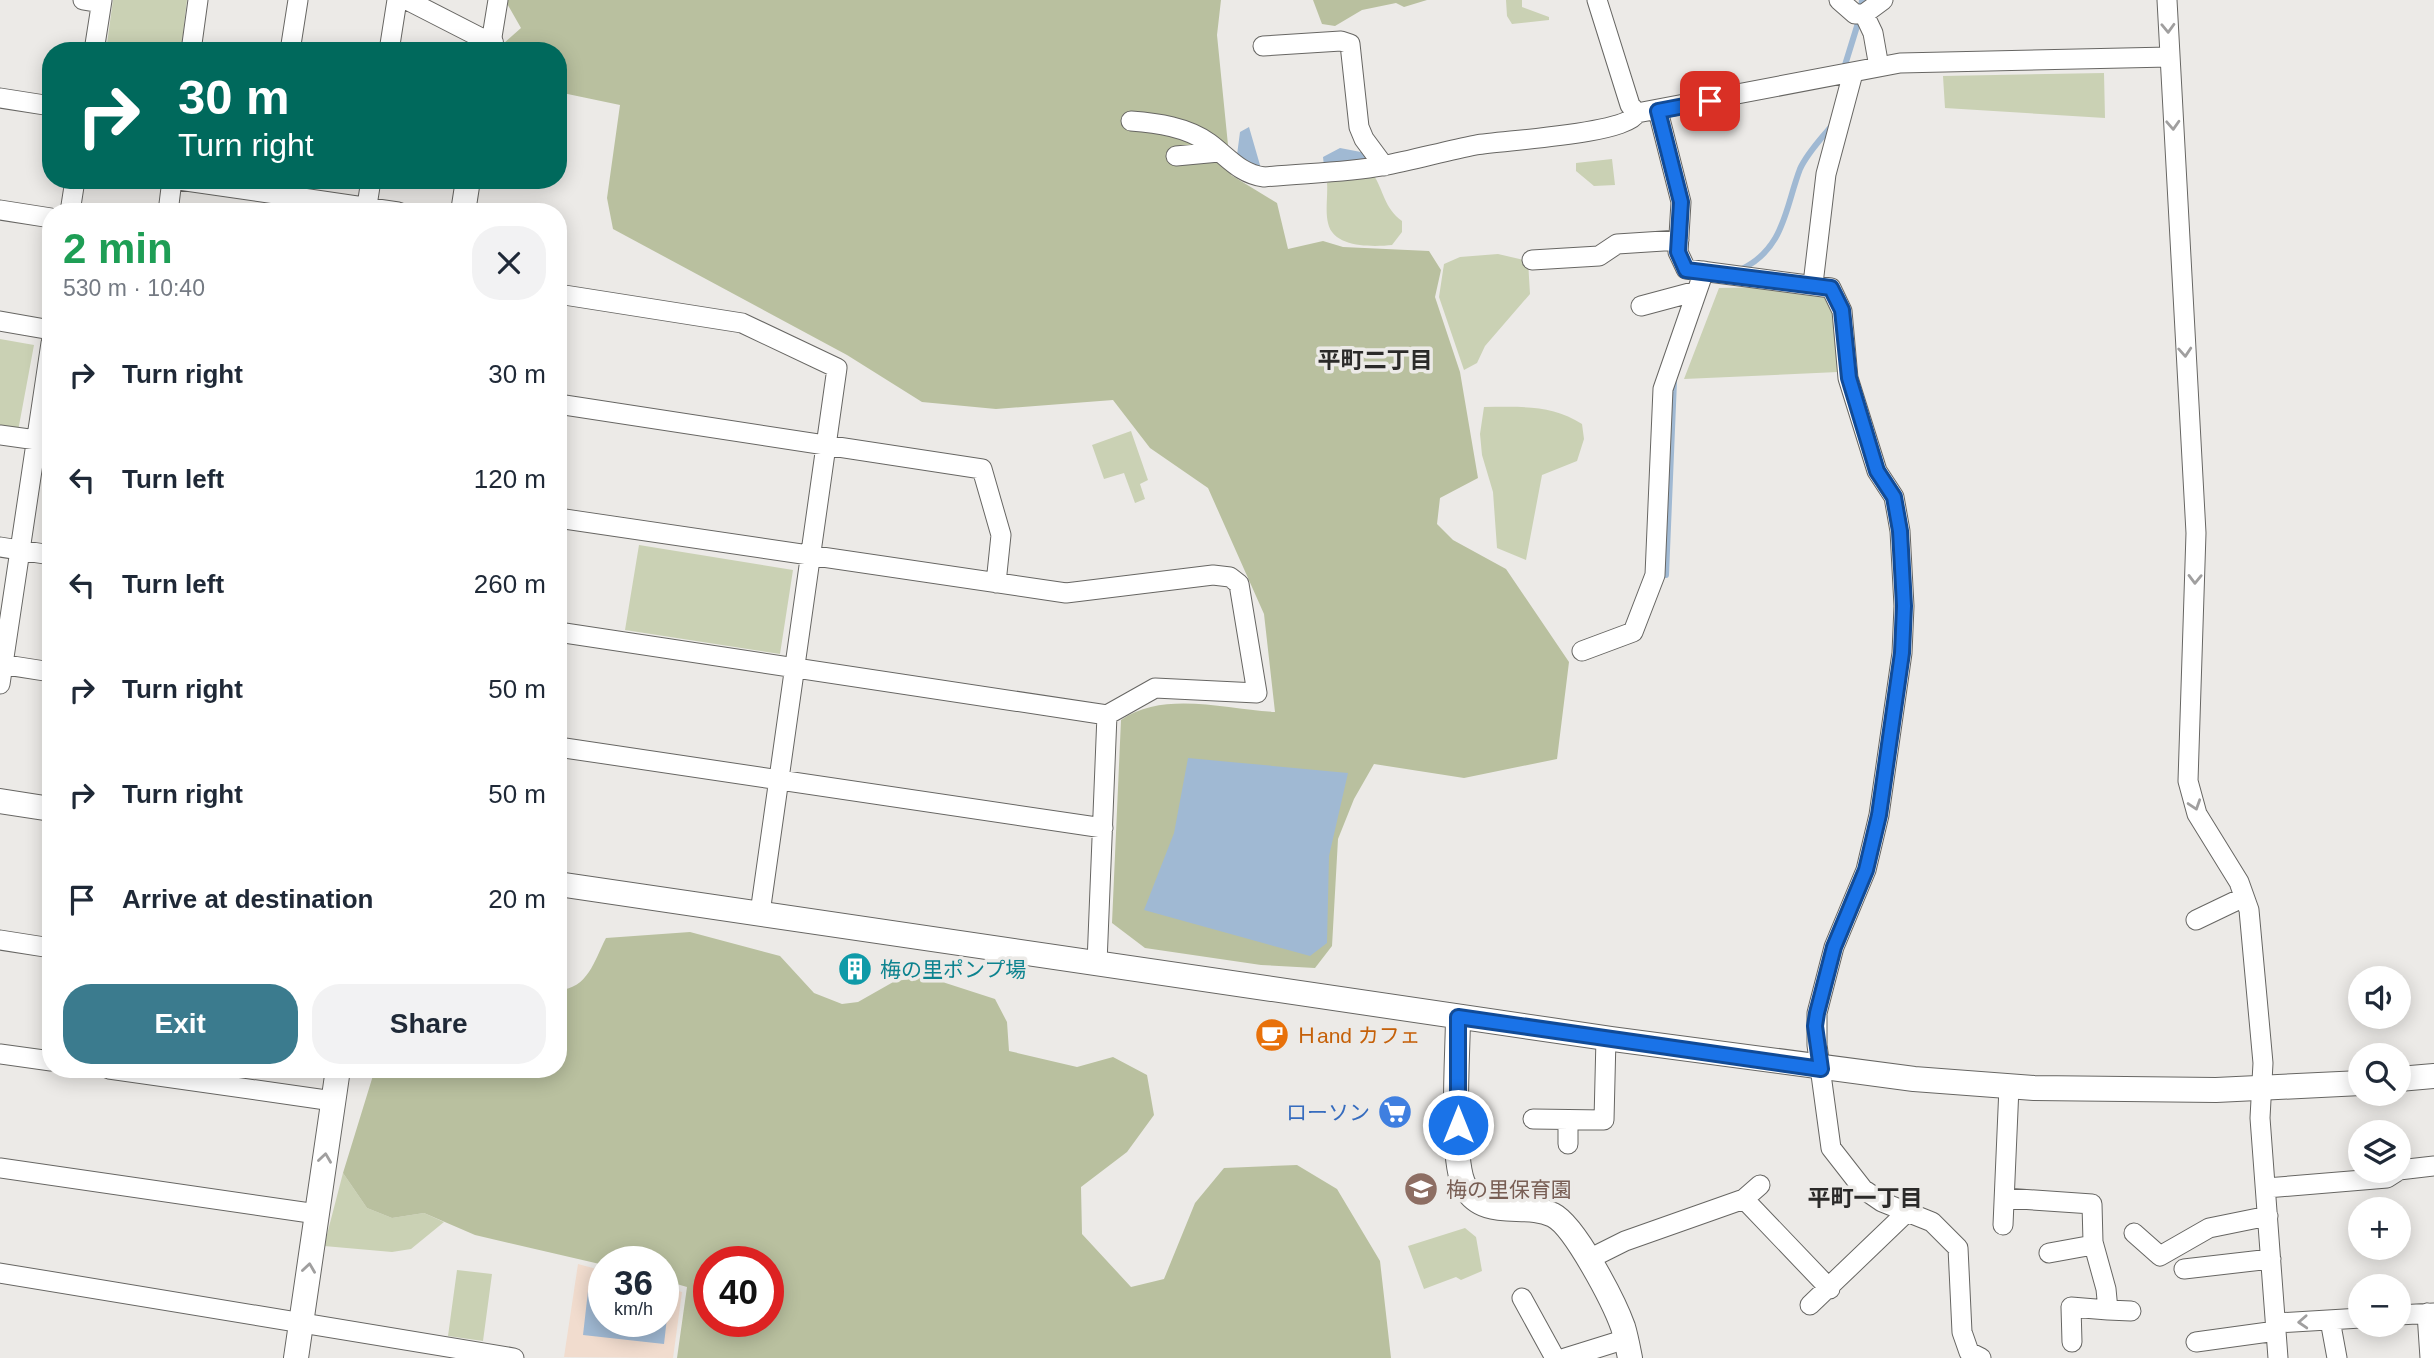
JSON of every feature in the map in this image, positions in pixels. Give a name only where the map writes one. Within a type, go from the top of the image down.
[{"type":"street","points":[[192,42],[198,0]]},
{"type":"street","points":[[291,42],[298,0]]},
{"type":"street","points":[[390,42],[397,0]]},
{"type":"street","points":[[407,0],[481,42]]},
{"type":"street","points":[[491,42],[498,0]]},
{"type":"street","points":[[1597,0],[1630,105],[1637,113]]},
{"type":"street","points":[[1839,0],[1855,14],[1864,15],[1883,0]]},
{"type":"street","points":[[2167,0],[2196,533],[2188,781],[2197,814],[2239,882],[2249,910],[2261,1035],[2260,1118],[2278,1358]]},
{"type":"street","points":[[94,42],[95,1]]},
{"type":"street","points":[[1864,15],[1873,33],[1879,67]]},
{"type":"street","points":[[1262,46],[1340,41],[1350,44],[1359,127],[1364,139],[1384,166]]},
{"type":"street","points":[[1637,113],[1900,63],[2169,57]]},
{"type":"street","points":[[1812,284],[1826,174],[1853,73]]},
{"type":"street","points":[[0,98],[42,105]]},
{"type":"street","points":[[1658,111],[1681,202],[1678,252],[1686,270],[1831,288],[1842,310],[1849,378],[1877,471],[1894,497],[1900,531],[1904,606],[1902,653],[1879,815],[1866,870],[1834,947],[1815,1026],[1830,1149],[1863,1189],[1932,1222],[1958,1248],[1962,1332],[1969,1352],[1980,1358]]},
{"type":"street","points":[[1131,121],[1190,133],[1246,173],[1264,177],[1384,166],[1478,145],[1570,135],[1633,120],[1637,113]]},
{"type":"street","points":[[1175,156],[1219,152]]},
{"type":"street","points":[[233,189],[321,203]]},
{"type":"street","points":[[0,210],[42,217]]},
{"type":"street","points":[[1532,260],[1599,256],[1617,244],[1679,240]]},
{"type":"street","points":[[1582,651],[1633,632],[1655,575],[1663,389],[1697,291],[1707,272]]},
{"type":"street","points":[[1641,306],[1697,291]]},
{"type":"street","points":[[567,295],[742,323],[837,368],[760,913]]},
{"type":"street","points":[[0,321],[42,328]]},
{"type":"street","points":[[567,405],[982,469],[1001,535],[996,583]]},
{"type":"street","points":[[0,435],[42,441]]},
{"type":"street","points":[[42,446],[20,550],[1,671],[42,672]]},
{"type":"street","points":[[567,519],[1066,593],[1213,575],[1230,577],[1239,584],[1257,693],[1154,688],[1107,715],[567,633]]},
{"type":"street","points":[[0,547],[42,554]]},
{"type":"street","points":[[1097,963],[1107,715]]},
{"type":"street","points":[[567,748],[1103,828]]},
{"type":"street","points":[[0,802],[42,808]]},
{"type":"street","points":[[567,885],[1821,1069],[2009,1087],[2262,1088],[2348,1084]]},
{"type":"street","points":[[2196,920],[2244,897]]},
{"type":"street","points":[[0,940],[42,947]]},
{"type":"street","points":[[1458,1017],[1458,1152],[1465,1188],[1483,1205],[1500,1209],[1533,1210],[1557,1217],[1577,1238],[1623,1326],[1628,1349],[1565,1358]]},
{"type":"street","points":[[1533,1119],[1604,1120],[1606,1038]]},
{"type":"street","points":[[0,1054],[42,1060]]},
{"type":"street","points":[[2411,1078],[2434,1076]]},
{"type":"street","points":[[172,1078],[333,1101]]},
{"type":"street","points":[[296,1358],[337,1078]]},
{"type":"street","points":[[2003,1225],[2009,1087]]},
{"type":"street","points":[[1568,1120],[1568,1144]]},
{"type":"street","points":[[2411,1169],[2434,1167]]},
{"type":"street","points":[[0,1168],[317,1214]]},
{"type":"street","points":[[2266,1188],[2348,1181]]},
{"type":"street","points":[[1589,1259],[1625,1241],[1744,1199],[1760,1185]]},
{"type":"street","points":[[2005,1198],[2092,1203],[2093,1240],[2106,1289],[2108,1310]]},
{"type":"street","points":[[1744,1199],[1830,1289]]},
{"type":"street","points":[[1810,1305],[1830,1289],[1907,1212]]},
{"type":"street","points":[[2134,1233],[2160,1256],[2209,1228],[2268,1216]]},
{"type":"street","points":[[2049,1253],[2093,1240]]},
{"type":"street","points":[[2184,1269],[2271,1259]]},
{"type":"street","points":[[0,1273],[513,1358]]},
{"type":"street","points":[[1522,1298],[1555,1358]]},
{"type":"street","points":[[2073,1342],[2071,1307],[2131,1311]]},
{"type":"street","points":[[2411,1314],[2431,1313],[2430,1358]]},
{"type":"street","points":[[2196,1342],[2276,1327],[2348,1319]]},
{"type":"street","points":[[2330,1320],[2337,1358]]},
{"type":"shaded area","points":[[578,1264],[588,1267],[588,1337],[676,1337],[673,1358],[564,1357]]},
{"type":"shaded area","points":[[679,1291],[682,1292],[679,1314]]},
{"type":"green space","points":[[113,0],[187,0],[182,42],[107,42]]},
{"type":"green space","points":[[505,0],[1221,0],[1217,35],[1231,175],[1277,203],[1288,249],[1323,241],[1343,247],[1429,251],[1441,270],[1435,297],[1460,372],[1478,478],[1440,498],[1437,524],[1453,540],[1506,569],[1569,662],[1557,759],[1464,778],[1374,764],[1354,799],[1338,839],[1332,946],[1315,968],[1261,965],[1145,948],[1112,923],[1121,720],[1138,711],[1176,704],[1275,712],[1264,614],[1208,488],[1150,448],[1113,400],[996,409],[922,402],[847,355],[613,229],[607,198],[620,105],[567,94],[567,42],[505,42],[521,28]]},
{"type":"green space","points":[[1313,0],[1427,0],[1404,7],[1396,3],[1362,10],[1335,26],[1322,24]]},
{"type":"green space","points":[[1506,0],[1522,0],[1522,7],[1549,17],[1549,20],[1512,24],[1507,16]]},
{"type":"green space","points":[[2104,73],[2105,118],[1945,108],[1943,76]]},
{"type":"green space","points":[[1612,159],[1615,185],[1594,186],[1576,171],[1576,163]]},
{"type":"green space","points":[[1373,174],[1388,205],[1402,221],[1402,232],[1392,245],[1365,246],[1345,241],[1331,231],[1328,223],[1327,183],[1339,177]]},
{"type":"green space","points":[[1498,254],[1528,261],[1530,294],[1485,346],[1477,363],[1464,370],[1439,297],[1444,264],[1460,257]]},
{"type":"green space","points":[[1770,287],[1824,296],[1833,312],[1838,372],[1684,379],[1719,288]]},
{"type":"green space","points":[[0,339],[34,345],[18,431],[0,427]]},
{"type":"green space","points":[[1484,407],[1547,410],[1582,424],[1584,439],[1577,461],[1542,475],[1526,560],[1497,548],[1493,492],[1482,455],[1480,434]]},
{"type":"green space","points":[[1131,431],[1148,480],[1140,484],[1145,499],[1135,503],[1124,473],[1104,479],[1092,445]]},
{"type":"green space","points":[[639,545],[793,570],[780,654],[625,630]]},
{"type":"green space","points":[[690,932],[780,956],[814,993],[842,1004],[858,1002],[895,981],[927,977],[995,999],[1007,1022],[1009,1051],[1077,1067],[1113,1057],[1147,1075],[1154,1115],[1127,1152],[1081,1187],[1082,1234],[1131,1287],[1164,1279],[1195,1203],[1224,1168],[1297,1165],[1337,1189],[1380,1261],[1391,1358],[677,1358],[687,1287],[679,1285],[679,1246],[588,1246],[588,1261],[475,1235],[424,1213],[392,1218],[367,1208],[343,1173],[372,1078],[567,1078],[567,988],[576,985],[589,972],[606,938]]},
{"type":"green space","points":[[343,1173],[367,1208],[392,1218],[424,1213],[444,1222],[411,1249],[392,1252],[324,1246]]},
{"type":"green space","points":[[1465,1228],[1476,1237],[1482,1271],[1461,1280],[1456,1277],[1424,1289],[1408,1246]]},
{"type":"green space","points":[[457,1270],[492,1274],[483,1341],[448,1336]]},
{"type":"water","points":[[1249,127],[1262,172],[1237,155],[1240,132]]},
{"type":"water","points":[[1340,148],[1366,153],[1369,161],[1324,166],[1323,157]]},
{"type":"water","points":[[1188,758],[1348,773],[1329,856],[1327,943],[1310,956],[1144,910],[1174,833]]},
{"type":"water","points":[[588,1291],[588,1336],[583,1335]]},
{"type":"water","points":[[601,1337],[665,1337],[664,1344]]},
{"type":"waterway","points":[[1861,8],[1862,0]]},
{"type":"waterway","points":[[1845,65],[1858,23]]},
{"type":"waterway","points":[[1740,270],[1755,261],[1775,239],[1803,163],[1833,124]]},
{"type":"waterway","points":[[1666,575],[1674,381]]},
{"type":"place","name":"梅の里ポンプ場","points":[[855,969]]},
{"type":"place","name":"Ｈand カフェ","points":[[1272,1035]]},
{"type":"place","name":"ローソン","points":[[1395,1112]]},
{"type":"place","name":"梅の里保育園","points":[[1421,1189]]},
{"type":"district","name":"平町二丁目","points":[[1375,360]]},
{"type":"district","name":"平町一丁目","points":[[1865,1198]]},
{"type":"route","points":[[1458,1125],[1458,1017],[1821,1069],[1815,1026],[1817,1013],[1834,947],[1866,870],[1879,815],[1902,653],[1904,606],[1900,531],[1894,497],[1877,471],[1849,378],[1842,310],[1831,288],[1686,270],[1678,252],[1681,202],[1658,111],[1710,101]]}]
